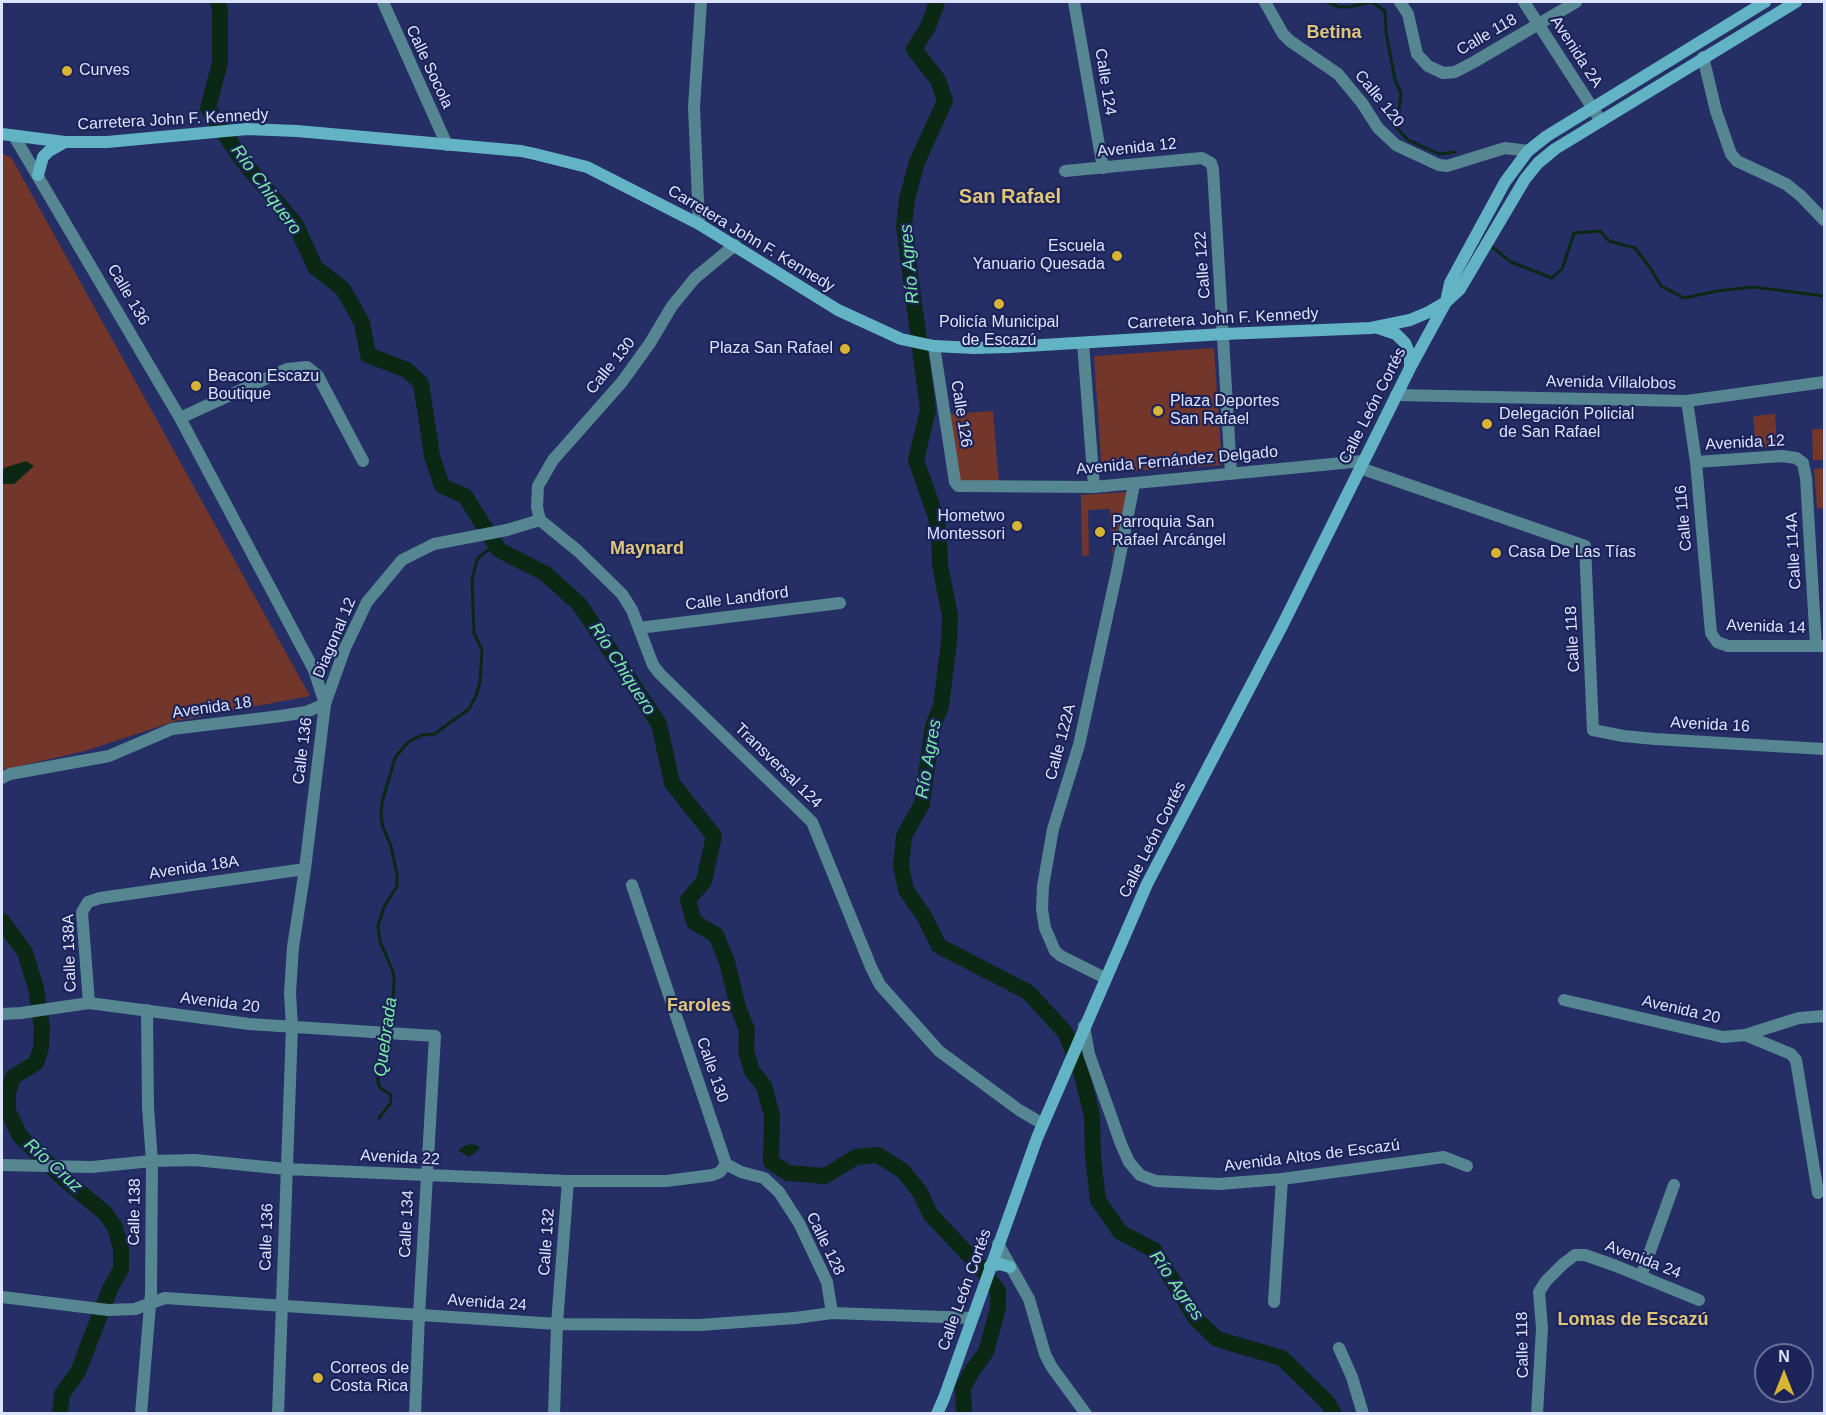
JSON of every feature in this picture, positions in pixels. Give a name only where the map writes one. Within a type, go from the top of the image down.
[{"type":"main road","name":"Calle León Cortés","points":[[937,1413],[1043,1124],[1147,884],[1283,624],[1396,395],[1446,302],[1450,283],[1505,182],[1528,151],[1547,136],[1765,2]]},
{"type":"main road","name":"Calle León Cortés","points":[[1446,302],[1460,289],[1525,179],[1538,163],[1556,149],[1703,57],[1796,2]]},
{"type":"main road","name":"Carretera John F. Kennedy","points":[[8,135],[65,142],[106,142],[247,129],[297,131],[521,151],[587,167],[699,224],[838,310],[902,339],[929,345],[974,348],[1371,328],[1410,320],[1446,302]]},
{"type":"main road","points":[[38,175],[43,158],[57,145],[65,142]]},
{"type":"main road","points":[[1410,320],[1433,302],[1450,283]]},
{"type":"main road","points":[[1371,328],[1384,329],[1395,334],[1405,343],[1410,355],[1410,368]]},
{"type":"main road","points":[[989,1267],[1000,1264],[1010,1267]]},
{"type":"street","name":"Calle Socola","points":[[382,2],[447,145]]},
{"type":"street","points":[[699,224],[694,106],[702,2]]},
{"type":"street","name":"Calle 124","points":[[1074,2],[1103,168]]},
{"type":"street","name":"Calle 120","points":[[1265,2],[1283,34],[1338,74],[1378,128],[1395,145],[1447,166],[1505,148],[1528,151]]},
{"type":"street","name":"Calle 118","points":[[1400,2],[1408,14],[1417,54],[1428,66],[1443,73],[1455,72],[1576,2]]},
{"type":"street","name":"Avenida 2A","points":[[1524,2],[1601,121]]},
{"type":"street","points":[[1703,57],[1716,111],[1731,154],[1737,161],[1786,184],[1801,195],[1824,220]]},
{"type":"street","name":"Calle 136","points":[[8,135],[38,175],[180,418],[314,670],[325,704],[293,947],[278,1413]]},
{"type":"street","name":"Avenida 12","points":[[1065,171],[1202,158],[1211,163]]},
{"type":"street","name":"Calle 122","points":[[1211,163],[1224,334],[1231,473]]},
{"type":"street","name":"Calle 130","points":[[540,520],[537,507],[538,486],[553,460],[622,382],[651,343],[672,306],[695,278],[735,245]]},
{"type":"street","points":[[1083,343],[1094,487]]},
{"type":"street","name":"Calle 126","points":[[929,345],[955,482],[958,486]]},
{"type":"street","points":[[180,418],[287,369],[307,367],[318,376],[363,461]]},
{"type":"street","name":"Avenida Villalobos","points":[[1396,395],[1687,400],[1824,382]]},
{"type":"street","name":"Calle 116","points":[[1687,400],[1696,462],[1711,633]]},
{"type":"street","name":"Avenida 12","points":[[1696,462],[1782,456],[1796,458]]},
{"type":"street","name":"Calle 114A","points":[[1796,458],[1803,463],[1806,478],[1820,646]]},
{"type":"street","name":"Avenida Fernández Delgado","points":[[958,486],[1094,487],[1231,473],[1362,465],[1585,546]]},
{"type":"street","name":"Calle 122A","points":[[1105,978],[1055,951],[1045,928],[1042,909],[1043,886],[1053,829],[1079,745],[1134,484]]},
{"type":"street","name":"Diagonal 12","points":[[325,704],[345,648],[367,602],[402,560],[434,544],[507,530],[540,520]]},
{"type":"street","name":"Transversal 124","points":[[540,520],[578,551],[622,594],[632,610],[653,665],[660,674],[812,822],[880,985],[939,1052],[1018,1110],[1043,1124]]},
{"type":"street","name":"Calle 118","points":[[1585,546],[1593,730]]},
{"type":"street","name":"Calle Landford","points":[[639,628],[840,603]]},
{"type":"street","name":"Avenida 14","points":[[1711,633],[1717,642],[1728,646],[1820,646]]},
{"type":"street","points":[[314,670],[326,672],[338,668]]},
{"type":"street","name":"Avenida 18","points":[[2,778],[10,774],[109,756],[172,729],[306,712],[325,704]]},
{"type":"street","name":"Avenida 16","points":[[1593,730],[1644,738],[1824,748]]},
{"type":"street","name":"Avenida 18A","points":[[88,902],[99,898],[305,869]]},
{"type":"street","name":"Calle 130","points":[[632,885],[726,1164]]},
{"type":"street","name":"Calle 138A","points":[[88,902],[82,912],[89,1003]]},
{"type":"street","name":"Avenida 20","points":[[1564,999],[1723,1037],[1745,1035],[1799,1018],[1824,1016]]},
{"type":"street","name":"Avenida 20","points":[[2,1014],[89,1003],[249,1024],[435,1036]]},
{"type":"street","name":"Calle 138","points":[[141,1413],[149,1304],[152,1161],[148,1107],[147,1010]]},
{"type":"street","name":"Avenida Altos de Escazú","points":[[1084,1026],[1089,1054],[1129,1162],[1140,1175],[1156,1181],[1219,1184],[1282,1179],[1444,1157],[1467,1166]]},
{"type":"street","points":[[1745,1035],[1791,1054],[1796,1060],[1818,1193]]},
{"type":"street","name":"Calle 134","points":[[415,1413],[435,1036]]},
{"type":"street","name":"Avenida 22","points":[[2,1165],[92,1167],[152,1161],[195,1161],[427,1176],[568,1181],[683,1180],[713,1176],[720,1172],[726,1164]]},
{"type":"street","name":"Calle 128","points":[[726,1164],[741,1172],[764,1178],[779,1192],[799,1223],[827,1282],[832,1313]]},
{"type":"street","points":[[1274,1302],[1282,1179]]},
{"type":"street","name":"Calle 132","points":[[554,1413],[557,1324],[568,1181]]},
{"type":"street","points":[[1641,1276],[1674,1185]]},
{"type":"street","points":[[998,1244],[1029,1299],[1045,1353],[1051,1365],[1086,1413]]},
{"type":"street","name":"Calle 118","points":[[1537,1413],[1542,1328],[1539,1292],[1546,1281],[1575,1255]]},
{"type":"street","name":"Avenida 24","points":[[1575,1255],[1585,1255],[1699,1300]]},
{"type":"street","name":"Avenida 24","points":[[2,1297],[108,1310],[135,1309],[165,1298],[557,1324],[700,1325],[832,1313],[972,1318]]},
{"type":"street","points":[[1339,1348],[1352,1377],[1363,1413]]},
{"type":"shaded area","points":[[2,154],[11,157],[310,696],[176,721],[85,751],[2,770]]},
{"type":"shaded area","name":"Plaza Deportes San Rafael","points":[[1214,348],[1222,465],[1102,473],[1094,356]]},
{"type":"shaded area","points":[[993,411],[999,484],[959,484],[949,414]]},
{"type":"shaded area","points":[[1775,414],[1777,447],[1756,449],[1753,416]]},
{"type":"shaded area","points":[[1812,429],[1824,429],[1824,460],[1813,460]]},
{"type":"shaded area","points":[[26,461],[34,466],[14,484],[4,484],[2,473],[4,468]]},
{"type":"shaded area","points":[[1824,468],[1824,508],[1817,509],[1814,469]]},
{"type":"shaded area","points":[[1127,492],[1112,556],[1110,509],[1088,510],[1089,555],[1082,556],[1081,495]]},
{"type":"shaded area","points":[[466,1145],[479,1146],[479,1149],[469,1157],[459,1151]]},
{"type":"waterway","name":"Río Chiquero","points":[[218,2],[220,63],[208,108],[242,160],[296,225],[315,267],[343,289],[362,323],[368,355],[407,370],[421,383],[432,456],[442,486],[465,496],[499,550],[546,574],[580,605],[659,724],[672,783],[714,836],[704,881],[688,900],[694,922],[716,935],[727,962],[738,1007],[747,1030],[746,1051],[752,1071],[764,1086],[772,1115],[771,1162],[788,1173],[825,1176],[856,1157],[878,1155],[903,1171],[920,1192],[930,1214],[981,1268],[998,1291],[998,1308],[986,1352],[963,1388],[964,1414]]},
{"type":"waterway","name":"Río Agres","points":[[937,2],[928,27],[914,49],[938,80],[945,101],[917,162],[907,199],[904,226],[928,410],[916,460],[936,517],[940,565],[950,616],[941,706],[933,726],[922,804],[904,836],[901,865],[906,890],[924,916],[939,946],[1028,992],[1065,1032],[1081,1071],[1092,1116],[1093,1157],[1098,1200],[1120,1232],[1154,1250],[1196,1319],[1217,1339],[1282,1358],[1328,1403],[1334,1414]]},
{"type":"waterway","points":[[1327,2],[1339,7],[1372,2],[1385,11],[1386,32],[1395,80],[1401,93],[1397,128],[1408,140],[1439,154],[1455,152]]},
{"type":"waterway","points":[[1491,246],[1511,262],[1552,278],[1562,269],[1574,233],[1600,231],[1609,241],[1635,248],[1661,286],[1684,298],[1754,287],[1824,296]]},
{"type":"waterway","name":"Quebrada","points":[[388,1029],[393,1004],[394,978],[380,942],[378,925],[384,907],[397,886],[397,875],[391,846],[383,827],[382,802],[395,758],[408,742],[422,735],[435,734],[469,709],[476,696],[480,682],[482,650],[474,633],[472,580],[477,559],[495,544]]},
{"type":"waterway","name":"Río Cruz","points":[[2,921],[25,952],[36,988],[42,1027],[41,1048],[36,1063],[13,1077],[8,1093],[8,1111],[20,1136],[64,1179],[105,1213],[115,1227],[121,1249],[121,1269],[110,1289],[78,1372],[62,1394],[60,1414]]},
{"type":"waterway","name":"Quebrada","points":[[379,1118],[390,1104],[391,1098],[390,1094],[380,1088],[378,1083],[385,1035]]},
{"type":"place","name":"Curves","points":[[67,71]]},
{"type":"place","name":"Escuela Yanuario Quesada","points":[[1117,256]]},
{"type":"place","name":"Policía Municipal de Escazú","points":[[999,304]]},
{"type":"place","name":"Plaza San Rafael","points":[[845,349]]},
{"type":"place","name":"Beacon Escazu Boutique","points":[[196,386]]},
{"type":"place","name":"Plaza Deportes San Rafael","points":[[1158,411]]},
{"type":"place","name":"Delegación Policial de San Rafael","points":[[1487,424]]},
{"type":"place","name":"Hometwo Montessori","points":[[1017,526]]},
{"type":"place","name":"Parroquia San Rafael Arcángel","points":[[1100,532]]},
{"type":"place","name":"Casa De Las Tías","points":[[1496,553]]},
{"type":"place","name":"Correos de Costa Rica","points":[[318,1378]]},
{"type":"district","name":"Betina","points":[[1334,33]]},
{"type":"district","name":"San Rafael","points":[[1010,197]]},
{"type":"district","name":"Maynard","points":[[647,549]]},
{"type":"district","name":"Faroles","points":[[699,1006]]},
{"type":"district","name":"Lomas de Escazú","points":[[1633,1320]]}]
